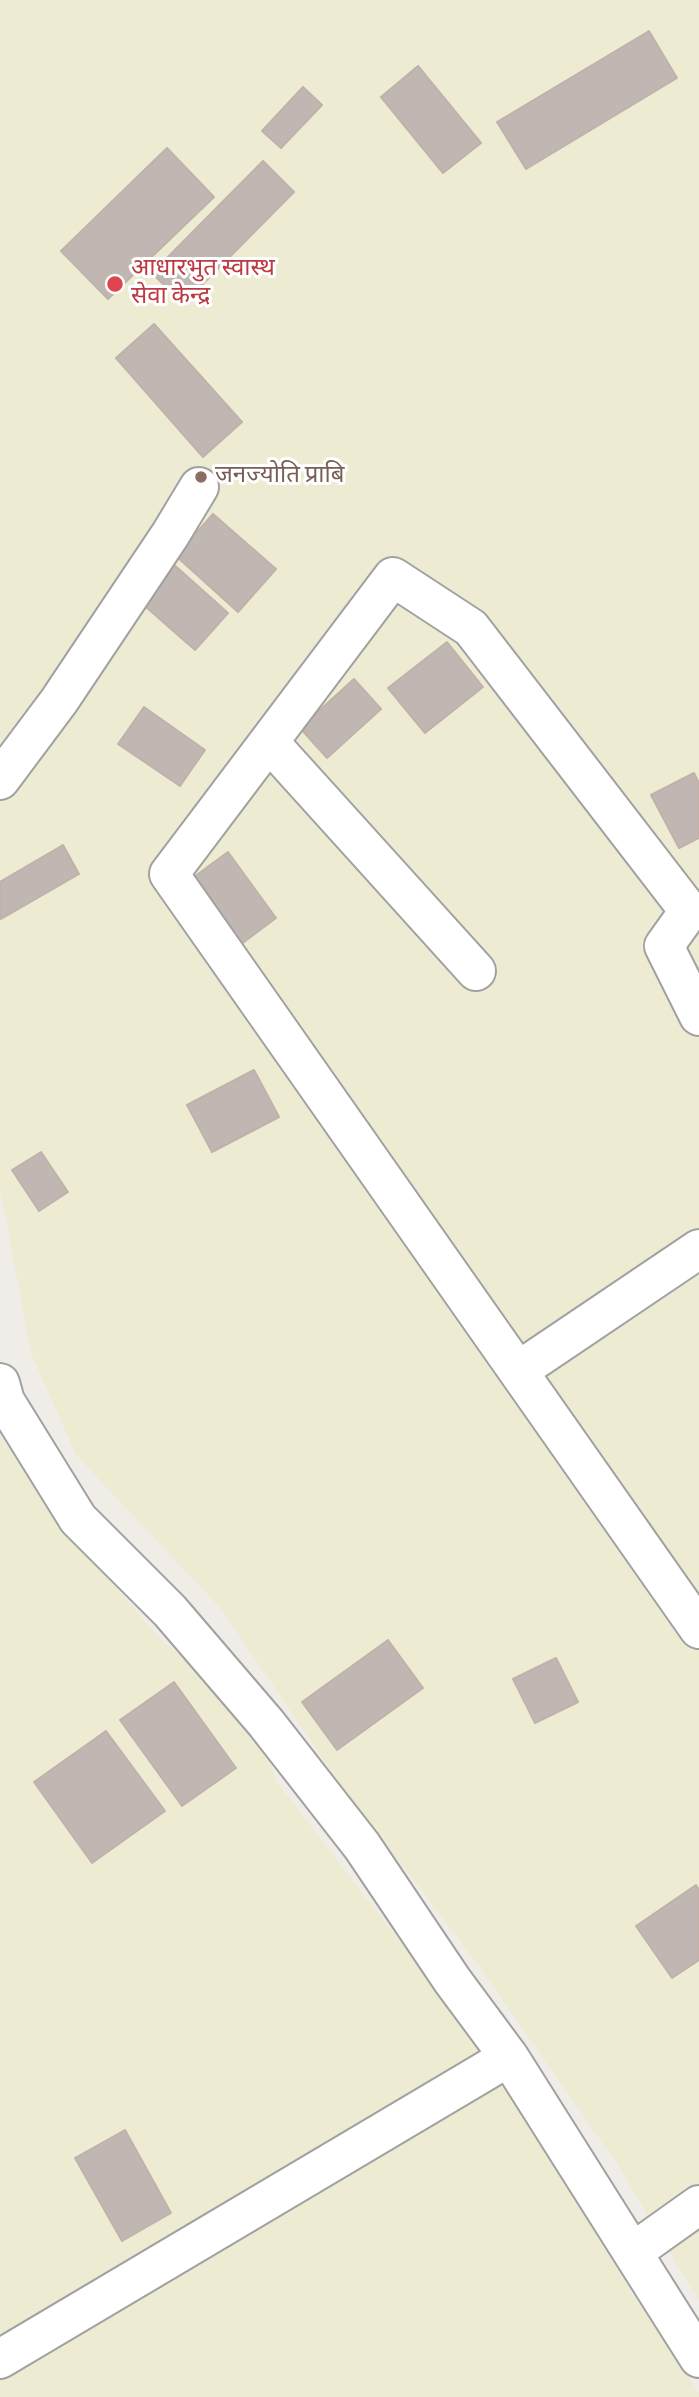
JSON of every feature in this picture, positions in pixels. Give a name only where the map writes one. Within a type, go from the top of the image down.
[{"type":"street","points":[[0,780],[59,701],[199,487]]},
{"type":"street","points":[[699,1016],[664,946],[690,911],[471,628],[393,577],[169,874],[699,1629]]},
{"type":"street","points":[[269,742],[476,971]]},
{"type":"street","points":[[518,1371],[699,1249]]},
{"type":"street","points":[[0,1383],[5,1401],[78,1519],[170,1611],[265,1723],[362,1846],[452,1980],[509,2057],[699,2358]]},
{"type":"street","points":[[0,2359],[509,2057]]},
{"type":"street","points":[[633,2252],[699,2205]]},
{"type":"green space","points":[[0,0],[699,0],[699,2301],[617,2164],[476,1962],[333,1774],[222,1610],[76,1455],[31,1353],[0,1188]]},
{"type":"green space","points":[[0,1435],[68,1533],[164,1643],[204,1672],[262,1740],[277,1782],[478,2043],[632,2293],[699,2393],[699,2397],[0,2397]]},
{"type":"building","points":[[649,31],[677,78],[526,169],[497,122]]},
{"type":"building","points":[[418,66],[481,143],[443,173],[381,97]]},
{"type":"building","points":[[303,87],[322,105],[281,148],[262,131]]},
{"type":"building","points":[[167,148],[214,197],[108,299],[61,251]]},
{"type":"building","points":[[263,161],[294,192],[183,304],[152,273]]},
{"type":"building","points":[[154,324],[242,422],[203,457],[116,358]]},
{"type":"building","points":[[213,514],[276,569],[238,612],[176,556]]},
{"type":"building","points":[[172,563],[228,613],[195,650],[138,600]]},
{"type":"building","points":[[447,642],[483,687],[425,733],[388,688]]},
{"type":"building","points":[[354,679],[381,709],[327,758],[300,728]]},
{"type":"building","points":[[144,707],[205,750],[180,786],[118,744]]},
{"type":"building","points":[[694,773],[699,783],[699,838],[679,848],[651,795]]},
{"type":"building","points":[[63,845],[79,874],[1,919],[0,882]]},
{"type":"building","points":[[228,852],[276,918],[236,948],[187,882]]},
{"type":"building","points":[[254,1070],[279,1117],[212,1152],[187,1105]]},
{"type":"building","points":[[41,1152],[68,1192],[39,1211],[12,1170]]},
{"type":"building","points":[[388,1640],[423,1688],[337,1750],[302,1702]]},
{"type":"building","points":[[556,1658],[578,1702],[535,1723],[513,1679]]},
{"type":"building","points":[[174,1682],[236,1768],[182,1806],[120,1720]]},
{"type":"building","points":[[106,1731],[165,1811],[92,1863],[34,1782]]},
{"type":"building","points":[[696,1885],[699,1890],[699,1960],[672,1978],[636,1926]]},
{"type":"building","points":[[125,2130],[171,2213],[122,2241],[75,2158]]},
{"type":"place","name":"आधारभुत स्वास्थ सेवा केन्द्र","points":[[115,284]]},
{"type":"place","name":"जनज्योति प्राबि","points":[[201,477]]}]
